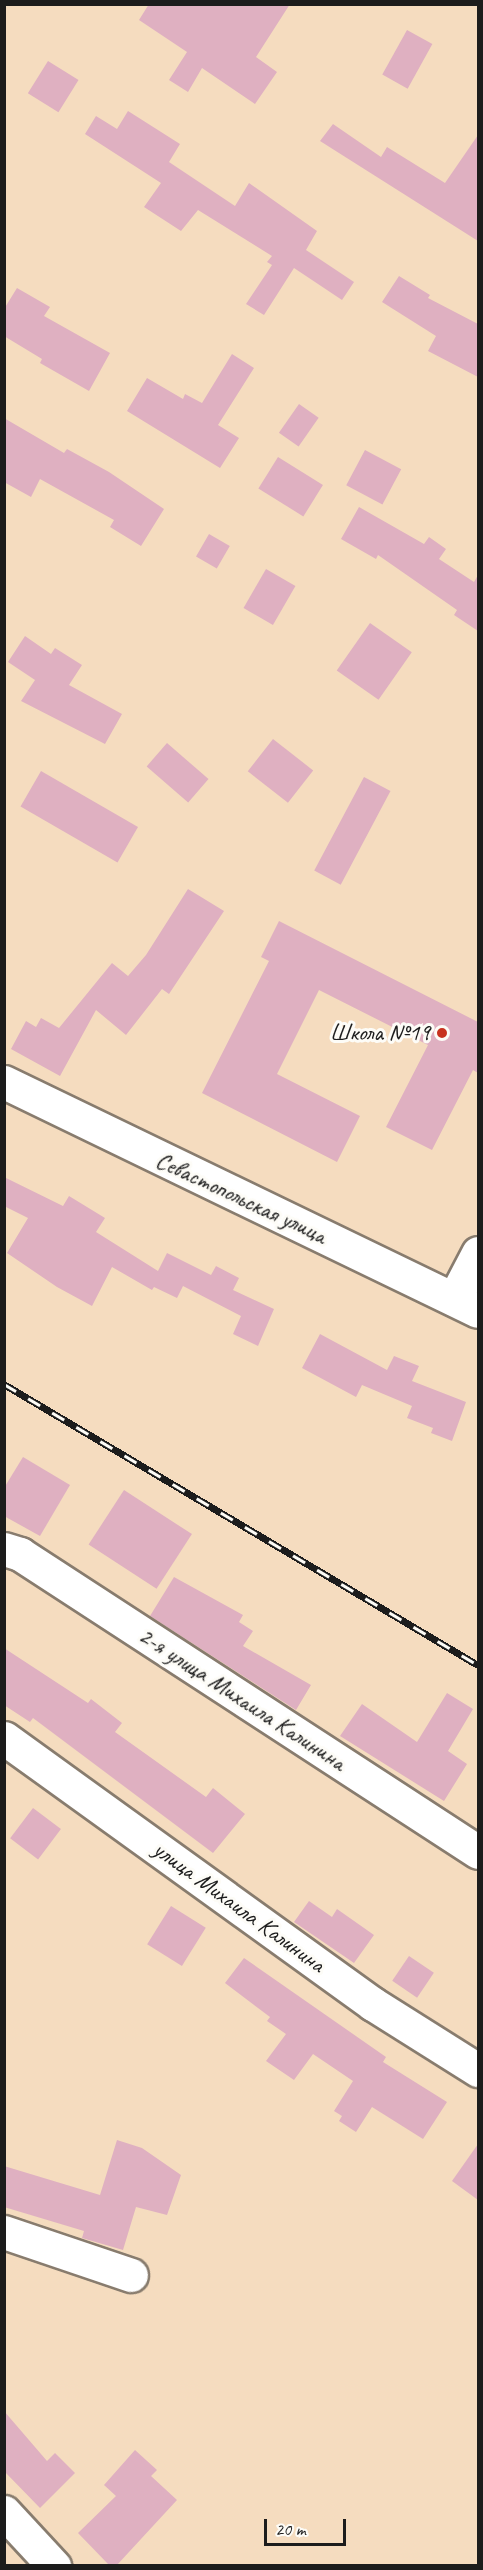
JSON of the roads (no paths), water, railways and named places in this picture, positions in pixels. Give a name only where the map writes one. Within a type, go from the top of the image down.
[{"type":"street","name":"Севастопольская улица","points":[[4,1082],[466,1305]]},
{"type":"street","points":[[466,1305],[478,1253]]},
{"type":"street","name":"2-я улица Михаила Калинина","points":[[4,1549],[20,1554],[478,1852]]},
{"type":"street","name":"улица Михаила Калинина","points":[[4,1737],[372,2004],[478,2070]]},
{"type":"street","points":[[4,2232],[131,2275]]},
{"type":"street","points":[[4,2512],[54,2565]]},
{"type":"railway","points":[[4,1384],[478,1665]]},
{"type":"place","name":"Школа №19","points":[[442,1033]]}]
